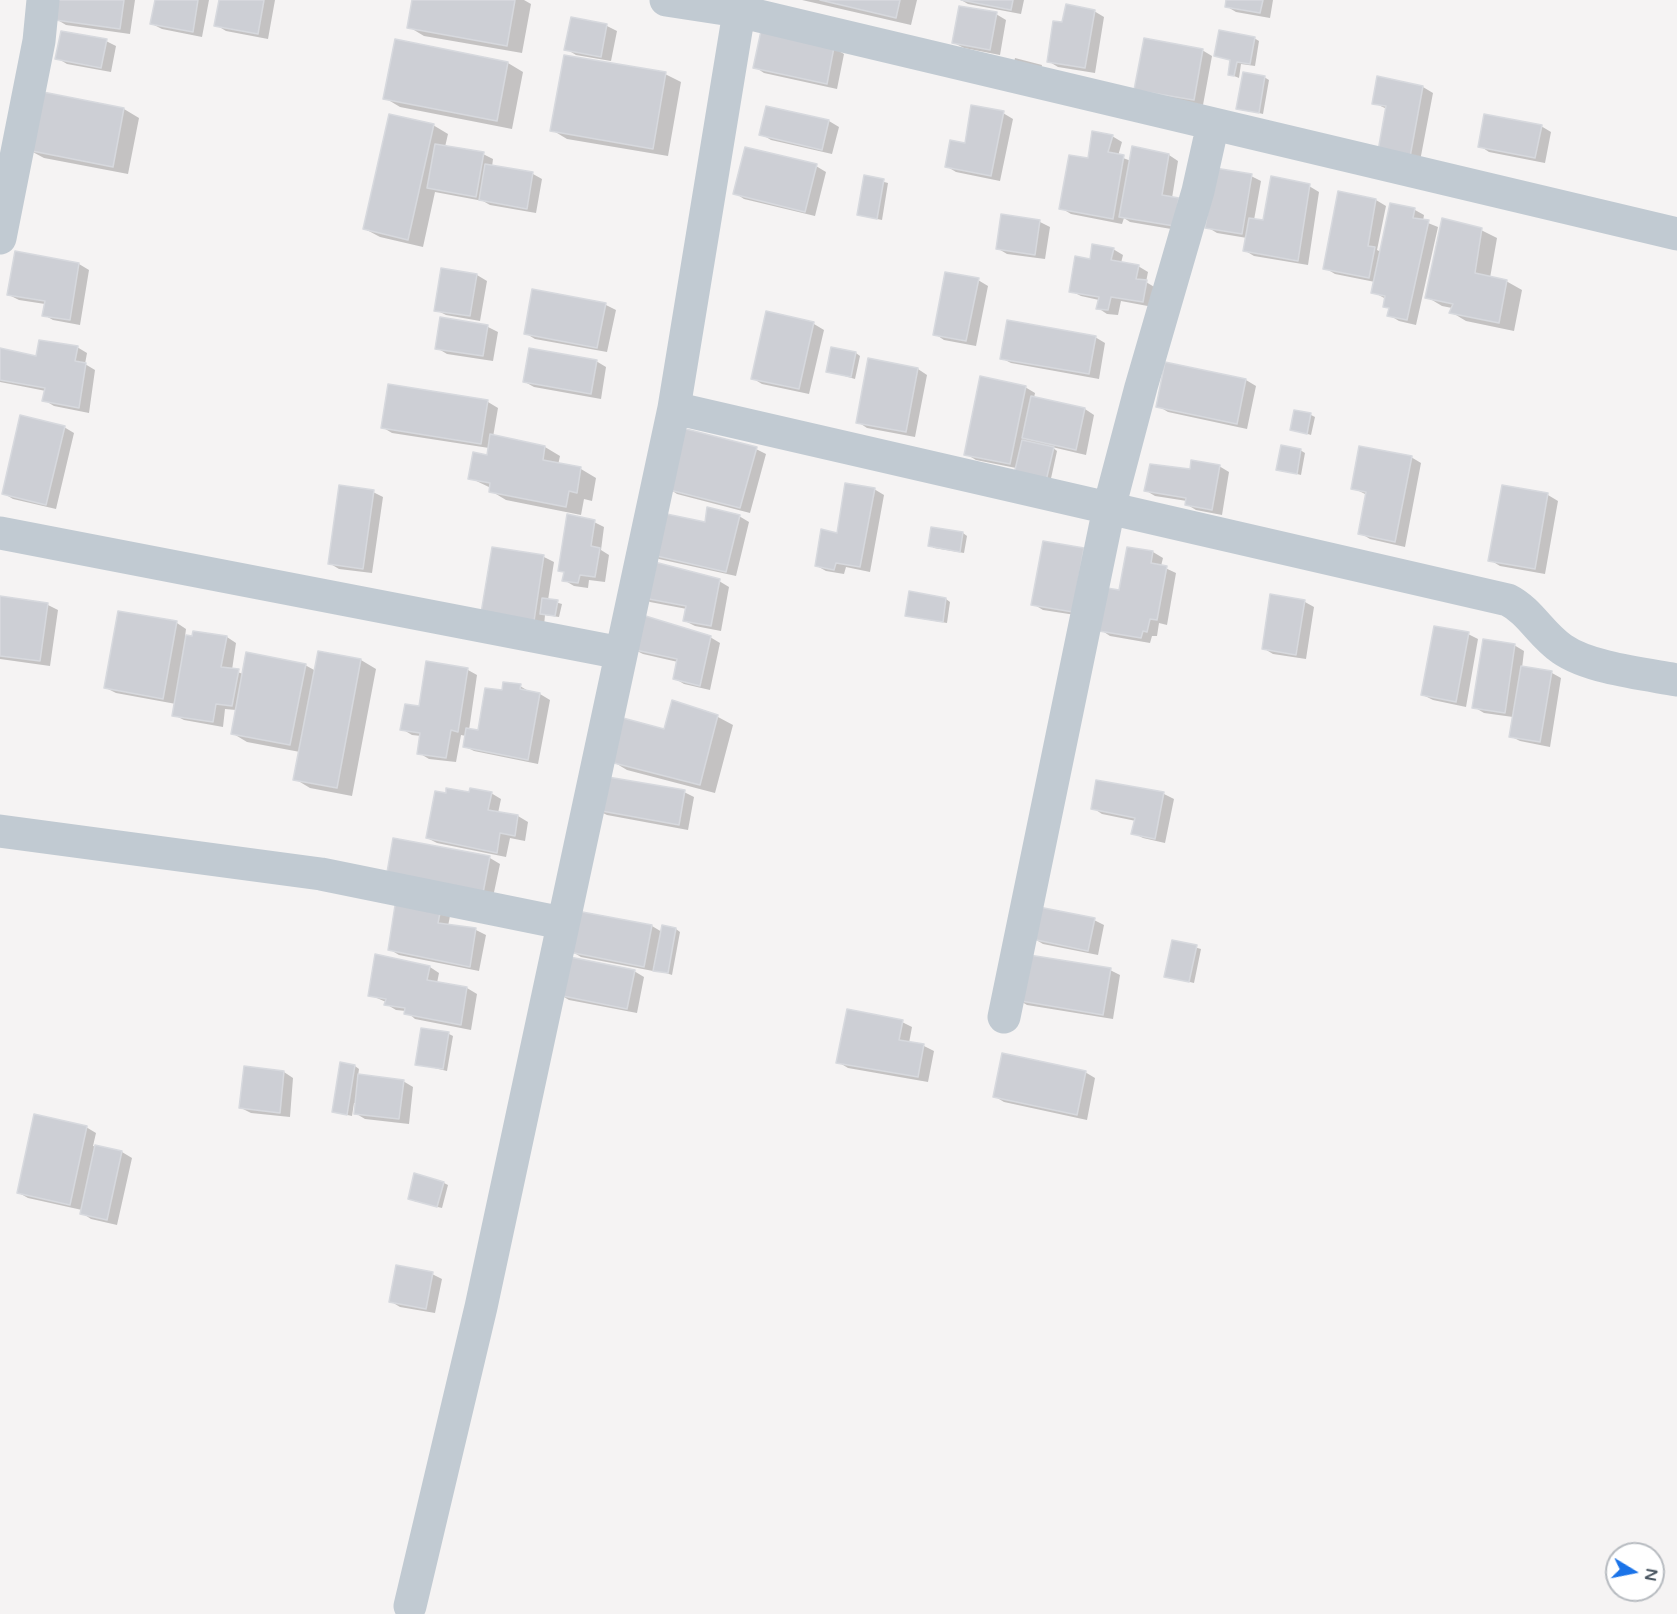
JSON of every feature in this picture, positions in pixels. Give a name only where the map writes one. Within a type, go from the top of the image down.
[{"type":"street","points":[[0,238],[39,41],[43,0]]},
{"type":"street","points":[[666,0],[740,5],[1214,124],[1677,234]]},
{"type":"street","points":[[410,1606],[481,1307],[674,408],[740,5]]},
{"type":"street","points":[[1004,1017],[1109,508],[1141,387],[1198,191],[1214,124]]},
{"type":"street","points":[[674,408],[1508,600],[1520,606],[1562,649],[1592,663],[1677,680]]},
{"type":"street","points":[[0,533],[621,653]]},
{"type":"street","points":[[0,831],[321,874],[562,922]]},
{"type":"building","points":[[58,0],[124,0],[120,29],[55,20]]},
{"type":"building","points":[[155,0],[198,0],[193,32],[150,24]]},
{"type":"building","points":[[219,0],[264,0],[258,34],[214,26]]},
{"type":"building","points":[[412,0],[515,0],[507,46],[407,28]]},
{"type":"building","points":[[820,0],[900,0],[896,18]]},
{"type":"building","points":[[961,0],[1013,0],[1011,10]]},
{"type":"building","points":[[1226,0],[1263,0],[1260,13],[1225,7]]},
{"type":"building","points":[[1066,4],[1095,10],[1085,68],[1047,62],[1053,21],[1062,22]]},
{"type":"building","points":[[959,6],[997,12],[990,50],[952,43]]},
{"type":"building","points":[[571,17],[607,24],[601,57],[564,50]]},
{"type":"building","points":[[1219,30],[1255,37],[1250,64],[1237,62],[1234,76],[1228,75],[1230,60],[1214,56]]},
{"type":"building","points":[[61,31],[107,39],[101,68],[55,59]]},
{"type":"building","points":[[761,31],[834,47],[827,84],[753,68]]},
{"type":"building","points":[[1144,38],[1203,49],[1194,100],[1134,90]]},
{"type":"building","points":[[395,39],[508,62],[497,121],[383,99]]},
{"type":"building","points":[[564,55],[666,72],[653,149],[550,131]]},
{"type":"building","points":[[1243,72],[1265,76],[1259,113],[1236,109]]},
{"type":"building","points":[[1377,76],[1423,86],[1410,157],[1378,151],[1386,106],[1372,104]]},
{"type":"building","points":[[38,91],[124,108],[113,167],[27,150]]},
{"type":"building","points":[[971,105],[1004,111],[991,176],[945,167],[950,140],[965,143]]},
{"type":"building","points":[[766,106],[829,120],[822,150],[759,135]]},
{"type":"building","points":[[389,114],[434,124],[408,240],[363,229]]},
{"type":"building","points":[[1484,114],[1542,125],[1535,158],[1478,147]]},
{"type":"building","points":[[1092,131],[1113,135],[1108,152],[1124,155],[1113,219],[1059,209],[1069,155],[1088,158]]},
{"type":"building","points":[[435,144],[484,152],[476,197],[427,188]]},
{"type":"building","points":[[1132,146],[1169,154],[1162,195],[1179,198],[1174,226],[1119,217]]},
{"type":"building","points":[[745,147],[817,164],[805,212],[733,194]]},
{"type":"building","points":[[485,164],[533,172],[527,209],[479,200]]},
{"type":"building","points":[[1215,168],[1252,174],[1242,234],[1205,228]]},
{"type":"building","points":[[864,175],[884,179],[877,219],[857,215]]},
{"type":"building","points":[[1271,176],[1310,184],[1298,261],[1243,251],[1249,218],[1263,220]]},
{"type":"building","points":[[1338,191],[1376,199],[1368,246],[1375,247],[1369,278],[1323,269]]},
{"type":"building","points":[[1390,203],[1415,208],[1413,218],[1429,220],[1407,320],[1387,316],[1389,308],[1383,307],[1385,296],[1371,293]]},
{"type":"building","points":[[1001,214],[1040,220],[1035,255],[996,249]]},
{"type":"building","points":[[1442,218],[1482,228],[1475,273],[1507,280],[1499,323],[1449,313],[1453,304],[1425,298]]},
{"type":"building","points":[[1092,244],[1114,248],[1111,260],[1139,265],[1136,279],[1147,280],[1143,302],[1111,297],[1108,310],[1096,309],[1099,297],[1069,292],[1075,256],[1090,259]]},
{"type":"building","points":[[15,251],[79,263],[70,320],[42,316],[45,301],[7,295]]},
{"type":"building","points":[[441,268],[477,274],[470,316],[434,311]]},
{"type":"building","points":[[945,272],[979,278],[966,341],[933,335]]},
{"type":"building","points":[[532,289],[606,303],[597,348],[524,334]]},
{"type":"building","points":[[766,311],[814,322],[799,389],[751,379]]},
{"type":"building","points":[[440,317],[488,325],[483,356],[435,349]]},
{"type":"building","points":[[1007,320],[1096,336],[1089,374],[1000,359]]},
{"type":"building","points":[[39,340],[78,346],[75,361],[86,363],[79,408],[42,401],[45,388],[0,380],[0,348],[36,356]]},
{"type":"building","points":[[831,347],[856,352],[851,377],[826,372]]},
{"type":"building","points":[[529,348],[597,360],[591,394],[523,382]]},
{"type":"building","points":[[868,358],[918,368],[906,432],[856,423]]},
{"type":"building","points":[[1165,362],[1246,379],[1237,424],[1156,407]]},
{"type":"building","points":[[980,376],[1026,386],[1010,464],[964,455]]},
{"type":"building","points":[[388,384],[488,400],[481,444],[381,428]]},
{"type":"building","points":[[1031,396],[1085,408],[1076,450],[1022,438]]},
{"type":"building","points":[[1294,410],[1311,413],[1307,434],[1290,430]]},
{"type":"building","points":[[20,415],[65,426],[46,505],[2,494]]},
{"type":"building","points":[[682,428],[757,447],[740,508],[666,489]]},
{"type":"building","points":[[490,434],[545,446],[543,460],[581,467],[577,493],[569,491],[566,507],[489,492],[490,483],[468,479],[473,452],[487,455]]},
{"type":"building","points":[[1022,440],[1054,447],[1046,481],[1014,474]]},
{"type":"building","points":[[1281,445],[1301,449],[1297,474],[1276,470]]},
{"type":"building","points":[[1359,446],[1412,456],[1395,542],[1358,534],[1366,492],[1351,489]]},
{"type":"building","points":[[1191,460],[1220,465],[1212,510],[1185,505],[1186,498],[1144,491],[1150,464],[1190,469]]},
{"type":"building","points":[[845,483],[875,488],[860,567],[836,563],[834,570],[815,566],[821,529],[837,533]]},
{"type":"building","points":[[339,485],[374,490],[363,569],[328,564]]},
{"type":"building","points":[[1502,485],[1548,493],[1535,569],[1488,561]]},
{"type":"building","points":[[707,507],[740,515],[726,572],[648,554],[657,512],[705,522]]},
{"type":"building","points":[[567,514],[595,520],[591,546],[600,548],[595,577],[580,575],[578,583],[562,581],[564,572],[558,571]]},
{"type":"building","points":[[931,527],[963,532],[960,552],[928,546]]},
{"type":"building","points":[[1043,541],[1084,548],[1073,612],[1031,605]]},
{"type":"building","points":[[492,547],[544,555],[534,621],[481,613]]},
{"type":"building","points":[[1127,547],[1153,551],[1151,563],[1167,566],[1157,620],[1150,619],[1147,632],[1143,631],[1141,638],[1099,631],[1107,588],[1119,590]]},
{"type":"building","points":[[647,560],[720,579],[711,626],[683,621],[686,606],[638,597]]},
{"type":"building","points":[[909,591],[946,598],[943,622],[905,616]]},
{"type":"building","points":[[1270,594],[1305,600],[1296,655],[1262,649]]},
{"type":"building","points":[[0,596],[48,603],[40,661],[0,656]]},
{"type":"building","points":[[542,598],[558,600],[555,616],[540,614]]},
{"type":"building","points":[[118,611],[177,621],[163,699],[104,688]]},
{"type":"building","points":[[639,614],[711,636],[700,686],[673,679],[677,659],[631,649]]},
{"type":"building","points":[[1434,626],[1469,632],[1456,702],[1421,695]]},
{"type":"building","points":[[193,631],[227,636],[221,667],[239,669],[232,706],[216,704],[213,722],[172,716],[186,635],[192,636]]},
{"type":"building","points":[[1483,639],[1515,644],[1505,713],[1472,708]]},
{"type":"building","points":[[318,651],[361,659],[337,788],[293,780]]},
{"type":"building","points":[[246,652],[306,664],[290,745],[231,734]]},
{"type":"building","points":[[426,661],[468,668],[458,732],[451,730],[446,758],[417,754],[420,733],[400,730],[405,704],[419,706]]},
{"type":"building","points":[[1521,666],[1552,671],[1540,742],[1509,737]]},
{"type":"building","points":[[503,682],[521,684],[520,689],[540,693],[528,760],[463,747],[466,728],[478,730],[485,688],[502,690]]},
{"type":"building","points":[[672,700],[718,715],[700,785],[610,762],[623,718],[664,729]]},
{"type":"building","points":[[602,776],[685,790],[679,825],[596,810]]},
{"type":"building","points":[[1096,780],[1164,792],[1155,839],[1131,834],[1135,818],[1091,809]]},
{"type":"building","points":[[446,788],[469,792],[470,788],[492,792],[488,810],[518,815],[515,836],[500,833],[497,853],[426,838],[435,791],[446,793]]},
{"type":"building","points":[[393,838],[490,856],[483,893],[385,884]]},
{"type":"building","points":[[396,899],[441,908],[438,923],[476,928],[470,967],[388,950]]},
{"type":"building","points":[[1039,907],[1095,918],[1088,951],[1032,939]]},
{"type":"building","points":[[577,911],[652,925],[644,967],[569,952]]},
{"type":"building","points":[[662,925],[676,928],[668,973],[653,971]]},
{"type":"building","points":[[1172,940],[1197,945],[1189,982],[1164,977]]},
{"type":"building","points":[[375,954],[430,966],[427,980],[467,987],[461,1025],[404,1014],[405,1008],[384,1005],[386,999],[368,996]]},
{"type":"building","points":[[1023,954],[1111,968],[1103,1015],[1015,1000]]},
{"type":"building","points":[[565,956],[635,970],[627,1009],[558,995]]},
{"type":"building","points":[[847,1009],[903,1020],[899,1040],[924,1044],[918,1077],[836,1063]]},
{"type":"building","points":[[421,1028],[449,1032],[443,1069],[415,1065]]},
{"type":"building","points":[[1002,1053],[1086,1071],[1077,1115],[993,1097]]},
{"type":"building","points":[[340,1062],[355,1065],[347,1115],[332,1112]]},
{"type":"building","points":[[244,1066],[284,1071],[280,1113],[239,1108]]},
{"type":"building","points":[[358,1074],[404,1080],[399,1119],[354,1114]]},
{"type":"building","points":[[34,1114],[87,1126],[70,1205],[17,1193]]},
{"type":"building","points":[[95,1145],[122,1151],[107,1220],[80,1214]]},
{"type":"building","points":[[414,1173],[444,1182],[437,1207],[408,1199]]},
{"type":"building","points":[[396,1265],[433,1272],[426,1309],[389,1302]]}]
